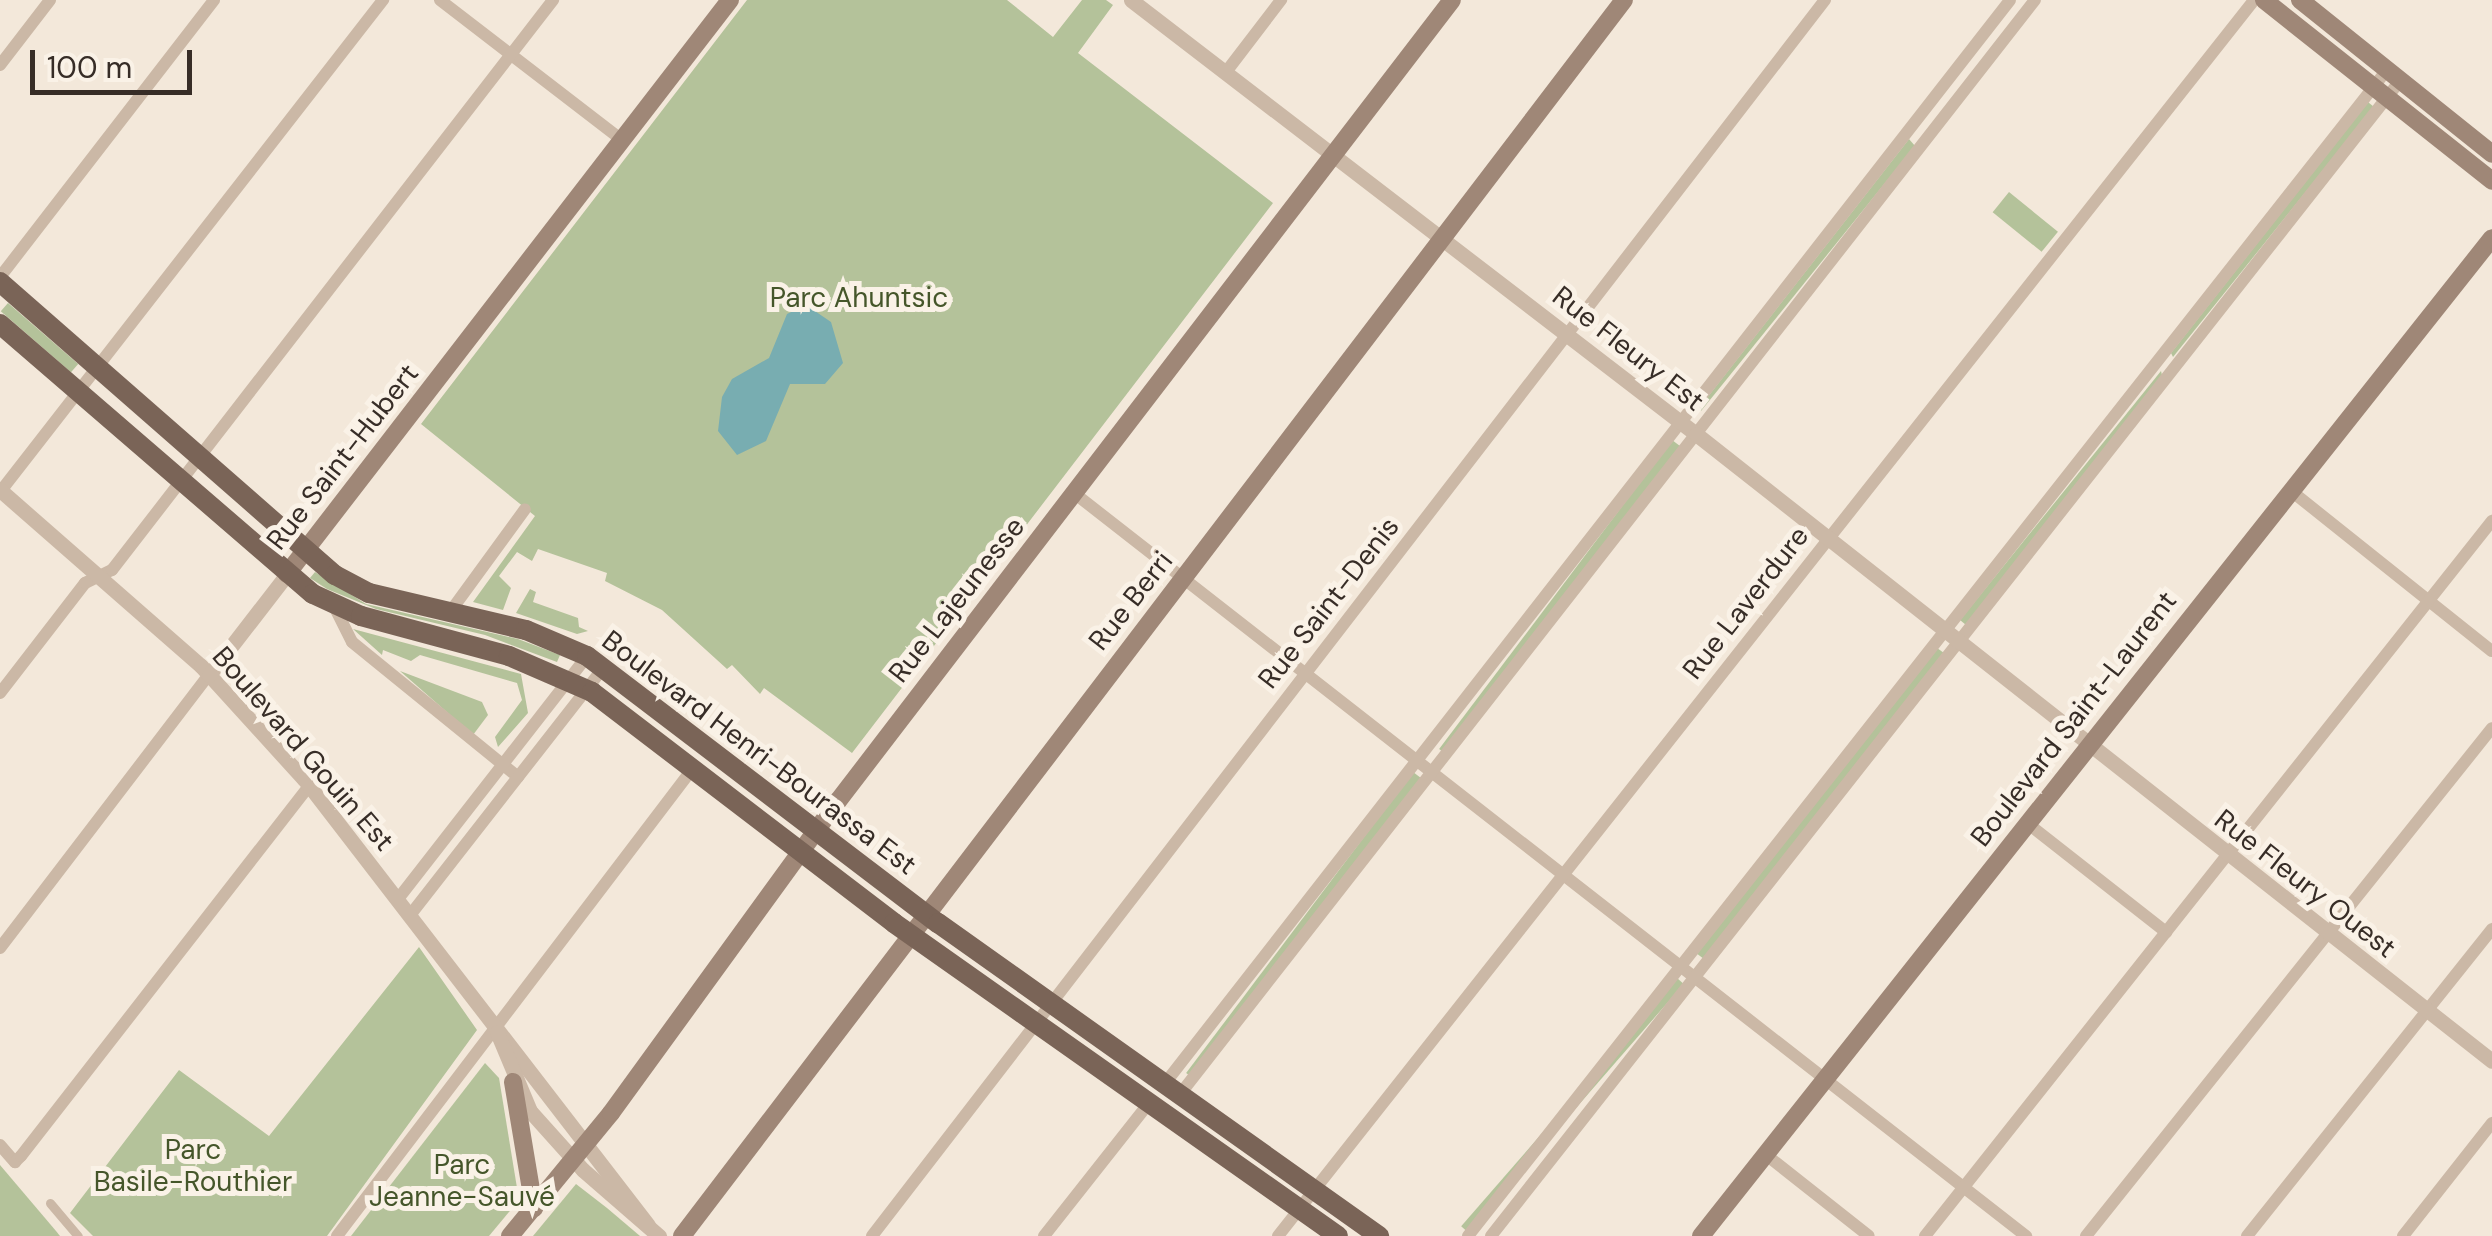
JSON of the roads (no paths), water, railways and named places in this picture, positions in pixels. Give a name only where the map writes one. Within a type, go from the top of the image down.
[{"type":"main road","name":"Rue Saint-Hubert","points":[[288,574],[730,0]]},
{"type":"main road","name":"Rue Lajeunesse","points":[[510,1236],[573,1160],[817,830],[1452,0]]},
{"type":"main road","name":"Rue Berri","points":[[682,1236],[1624,0]]},
{"type":"main road","points":[[2264,0],[2492,181]]},
{"type":"main road","points":[[2300,0],[2492,154]]},
{"type":"main road","name":"Boulevard Saint-Laurent","points":[[1700,1236],[2492,238]]},
{"type":"main road","name":"Boulevard Henri-Bourassa Est","points":[[0,280],[306,550],[358,588],[531,632],[595,661],[926,914],[1380,1236]]},
{"type":"main road","name":"Boulevard Henri-Bourassa Est","points":[[0,324],[288,574],[334,606],[500,652],[586,689],[911,935],[1338,1236]]},
{"type":"main road","points":[[513,1082],[534,1208]]},
{"type":"street","points":[[0,66],[50,0]]},
{"type":"street","points":[[0,280],[214,0]]},
{"type":"street","points":[[0,491],[80,394],[383,0]]},
{"type":"street","points":[[440,0],[622,140]]},
{"type":"street","points":[[0,693],[96,576],[112,570],[552,0]]},
{"type":"street","name":"Rue Fleury Est","points":[[1132,0],[1568,334],[2089,744]]},
{"type":"street","points":[[1226,72],[1281,0]]},
{"type":"street","name":"Rue Saint-Denis","points":[[872,1236],[1825,0]]},
{"type":"street","points":[[1173,1088],[1418,757],[2010,0]]},
{"type":"street","points":[[1173,1088],[1434,770],[2036,0]]},
{"type":"street","name":"Rue Laverdure","points":[[1278,1236],[2254,0]]},
{"type":"street","points":[[1468,1236],[1944,631],[2394,76]]},
{"type":"street","points":[[1491,1236],[1958,642],[2380,93]]},
{"type":"street","points":[[2290,490],[2492,651]]},
{"type":"street","name":"Boulevard Gouin Est","points":[[0,491],[209,674],[310,786],[653,1231]]},
{"type":"street","points":[[1074,494],[1418,757],[2026,1236]]},
{"type":"street","points":[[450,612],[524,509]]},
{"type":"street","points":[[1925,1236],[2492,520]]},
{"type":"street","name":"Rue Saint-Hubert","points":[[0,948],[288,574]]},
{"type":"street","name":"Boulevard Henri-Bourassa Est","points":[[334,606],[352,642],[518,776]]},
{"type":"street","points":[[398,899],[566,679],[595,661]]},
{"type":"street","points":[[411,914],[586,689],[595,661]]},
{"type":"street","points":[[2086,1236],[2492,728]]},
{"type":"street","name":"Rue Fleury Ouest","points":[[2089,744],[2492,1060]]},
{"type":"street","points":[[337,1236],[694,768]]},
{"type":"street","points":[[0,1144],[15,1162],[310,786]]},
{"type":"street","points":[[2027,823],[2166,932]]},
{"type":"street","points":[[2247,1236],[2492,929]]},
{"type":"street","name":"Boulevard Gouin Est","points":[[496,1028],[513,1082],[573,1160],[653,1231]]},
{"type":"street","points":[[1044,1236],[1150,1102]]},
{"type":"street","points":[[2403,1236],[2492,1124]]},
{"type":"street","points":[[1765,1154],[1868,1236]]},
{"type":"street","points":[[50,1203],[78,1236]]},
{"type":"water","points":[[806,305],[831,322],[843,363],[825,384],[790,384],[766,441],[737,455],[718,431],[722,397],[732,379],[769,358],[787,314]]},
{"type":"park label","name":"Parc Ahuntsic","points":[[859,298]]},
{"type":"park label","name":"Parc Basile-Routhier","points":[[193,1166]]},
{"type":"park label","name":"Parc Jeanne-Sauvé","points":[[462,1181]]}]
